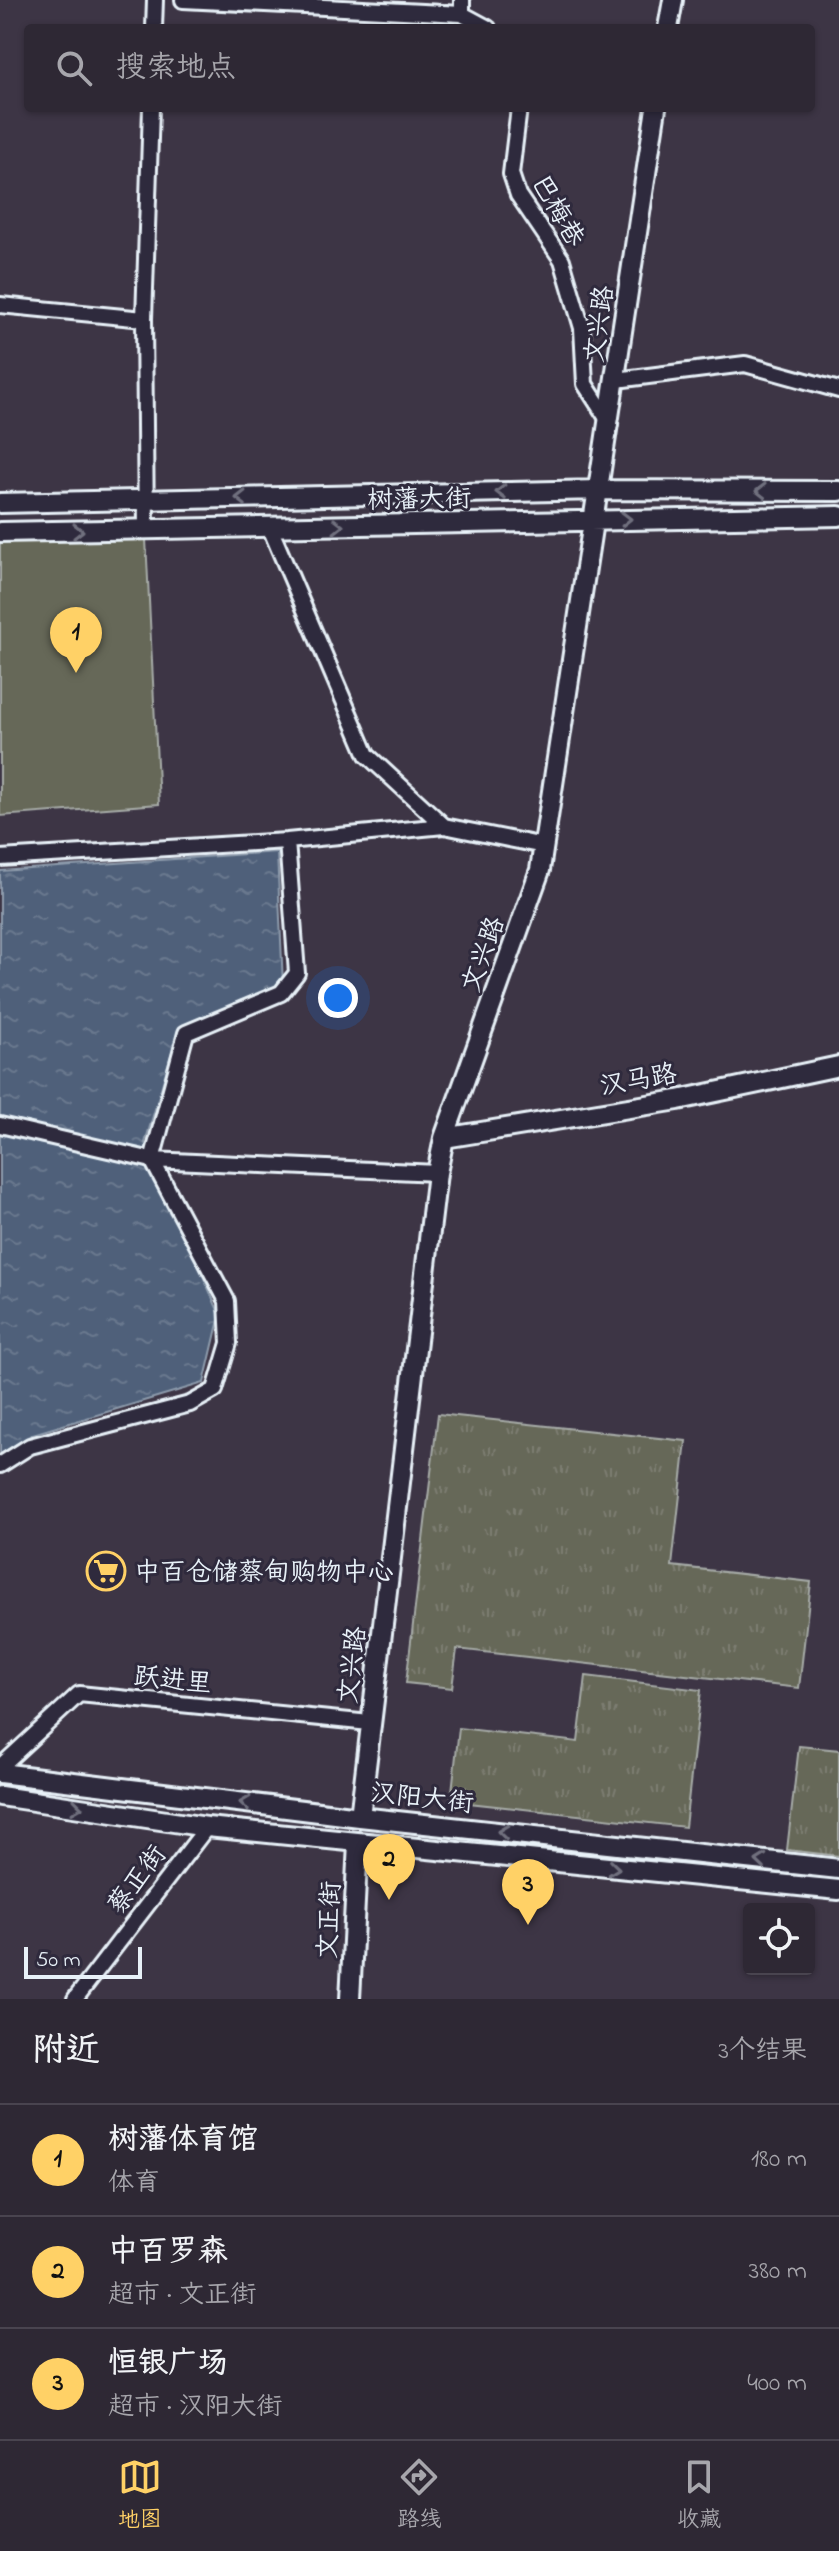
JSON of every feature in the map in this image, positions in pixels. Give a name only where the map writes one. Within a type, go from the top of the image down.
[{"type":"street","points":[[154,24],[155,0]]},
{"type":"street","points":[[183,0],[462,7],[483,24]]},
{"type":"street","points":[[669,24],[673,0]]},
{"type":"street","points":[[146,531],[144,319],[151,112]]},
{"type":"street","name":"巴梅巷","points":[[519,112],[511,174],[518,195],[562,260],[582,328],[585,384],[610,423]]},
{"type":"street","name":"文兴路","points":[[360,1817],[437,1173],[444,1138],[540,870],[655,112]]},
{"type":"street","points":[[0,305],[144,319]]},
{"type":"street","points":[[616,380],[745,364],[839,390]]},
{"type":"street","name":"树藩大街","points":[[0,503],[600,490],[839,491]]},
{"type":"street","name":"树藩大街","points":[[0,532],[839,516]]},
{"type":"street","points":[[270,528],[367,755],[444,826]]},
{"type":"street","points":[[0,858],[287,841],[444,826],[544,846]]},
{"type":"street","points":[[0,1465],[30,1446],[190,1404],[215,1390],[229,1343],[227,1301],[152,1160],[186,1033],[281,993],[297,973],[287,841]]},
{"type":"street","name":"汉马路","points":[[444,1138],[678,1100],[839,1066]]},
{"type":"street","points":[[0,1125],[152,1160],[437,1173]]},
{"type":"street","name":"跃进里","points":[[0,1770],[79,1694],[370,1723]]},
{"type":"street","name":"汉阳大街","points":[[0,1770],[360,1817],[839,1869]]},
{"type":"street","name":"汉阳大街","points":[[0,1796],[207,1827],[839,1890]]},
{"type":"street","name":"蔡正街","points":[[75,1999],[207,1827]]},
{"type":"street","name":"文正街","points":[[350,1999],[358,1843]]},
{"type":"green space","points":[[146,539],[159,804],[0,816],[0,542]]},
{"type":"green space","points":[[438,1414],[686,1441],[672,1566],[811,1582],[799,1688],[457,1649],[452,1688],[406,1683]]},
{"type":"green space","points":[[586,1676],[701,1690],[685,1827],[451,1801],[459,1728],[578,1742]]},
{"type":"green space","points":[[799,1746],[839,1750],[839,1856],[787,1850]]},
{"type":"water","points":[[277,852],[283,985],[178,1031],[145,1143],[220,1315],[204,1383],[33,1434],[0,1454],[0,871]]},
{"type":"place","name":"树藩体育馆","points":[[76,673]]},
{"type":"place","name":"中百仓储蔡甸购物中心","points":[[106,1571]]},
{"type":"place","name":"中百罗森","points":[[389,1900]]},
{"type":"place","name":"恒银广场","points":[[528,1925]]}]
